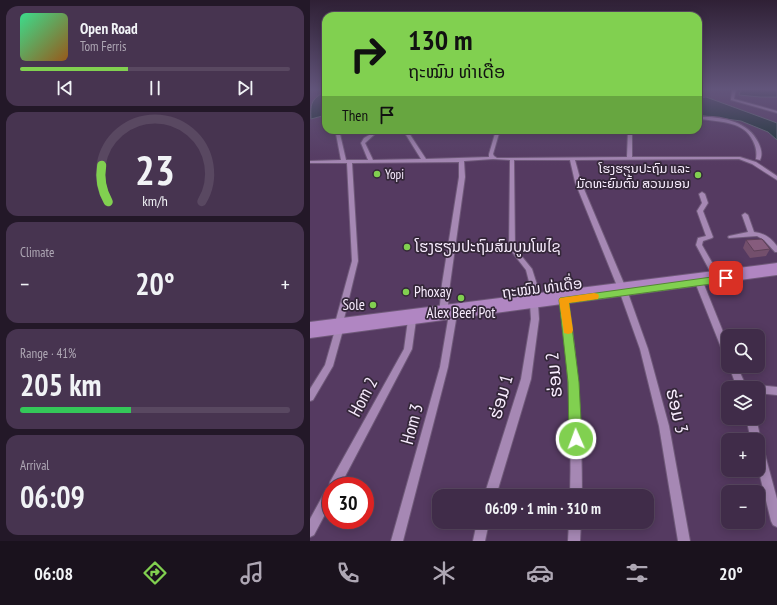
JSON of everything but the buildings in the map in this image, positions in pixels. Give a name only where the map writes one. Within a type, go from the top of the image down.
[{"type":"main road","name":"ຖະໝົນ ທ່າເດື່ອ","points":[[536,300],[564,300],[714,273],[777,266]]},
{"type":"main road","name":"ຖະໝົນ ທ່າເດື່ອ","points":[[310,334],[339,326],[447,313],[536,300],[777,272]]},
{"type":"main road","name":"ຖະໝົນ ທ່າເດື່ອ","points":[[310,326],[339,326],[412,320],[447,313]]},
{"type":"street","points":[[702,118],[737,124],[745,127],[751,132],[756,141],[760,156],[758,159],[761,163],[760,166]]},
{"type":"street","points":[[310,397],[329,366],[355,261],[346,162],[338,134]]},
{"type":"street","points":[[372,162],[363,143],[373,134]]},
{"type":"street","points":[[408,134],[425,161]]},
{"type":"street","points":[[493,158],[491,154],[497,134]]},
{"type":"street","points":[[629,159],[630,134]]},
{"type":"street","points":[[310,162],[425,161],[493,158],[512,160],[740,158],[760,166],[777,178]]},
{"type":"street","points":[[748,160],[758,159]]},
{"type":"street","name":"Hom 3","points":[[397,541],[444,367],[447,313],[446,284],[462,178],[461,160]]},
{"type":"street","name":"ຮ່ອມ 1","points":[[492,489],[526,379],[535,319],[536,300],[529,269],[512,248],[512,160]]},
{"type":"street","name":"ຮ່ອມ 3","points":[[572,160],[578,182],[623,290],[644,349],[664,426],[684,541]]},
{"type":"street","points":[[702,194],[705,203],[700,211],[710,237],[700,240],[699,245],[714,273]]},
{"type":"street","points":[[745,215],[752,234]]},
{"type":"street","points":[[731,237],[752,234],[766,237],[777,250]]},
{"type":"street","points":[[699,282],[721,337]]},
{"type":"street","name":"ຮ່ອມ 2","points":[[564,300],[574,382],[577,467],[576,489]]},
{"type":"street","name":"Hom 2","points":[[339,477],[408,349],[412,320]]},
{"type":"street","points":[[765,390],[777,391]]},
{"type":"street","points":[[765,474],[777,521]]},
{"type":"street","points":[[310,531],[322,509]]},
{"type":"street","points":[[479,541],[482,529]]},
{"type":"street","points":[[574,541],[575,529]]},
{"type":"shaded area","points":[[311,114],[322,114],[322,116],[311,119]]},
{"type":"shaded area","points":[[702,114],[753,114],[777,123],[777,140],[768,132],[741,121],[704,116]]},
{"type":"slow traffic","points":[[568,330],[564,300],[594,296]]},
{"type":"place","name":"Yopi","points":[[377,174]]},
{"type":"place","name":"ໂຮງຮຽນປະຖົມ ແລະ ມັດທະຍົມຕົ້ນ ສວນມອນ","points":[[698,175]]},
{"type":"place","name":"ໂຮງຮຽນປະຖົມສົມບູນໂພໄຊ","points":[[407,247]]},
{"type":"place","name":"Phoxay","points":[[406,292]]},
{"type":"place","name":"Alex Beef Pot","points":[[461,298]]},
{"type":"place","name":"Sole","points":[[373,305]]},
{"type":"route","points":[[576,439],[574,382],[564,300],[726,278]]}]
